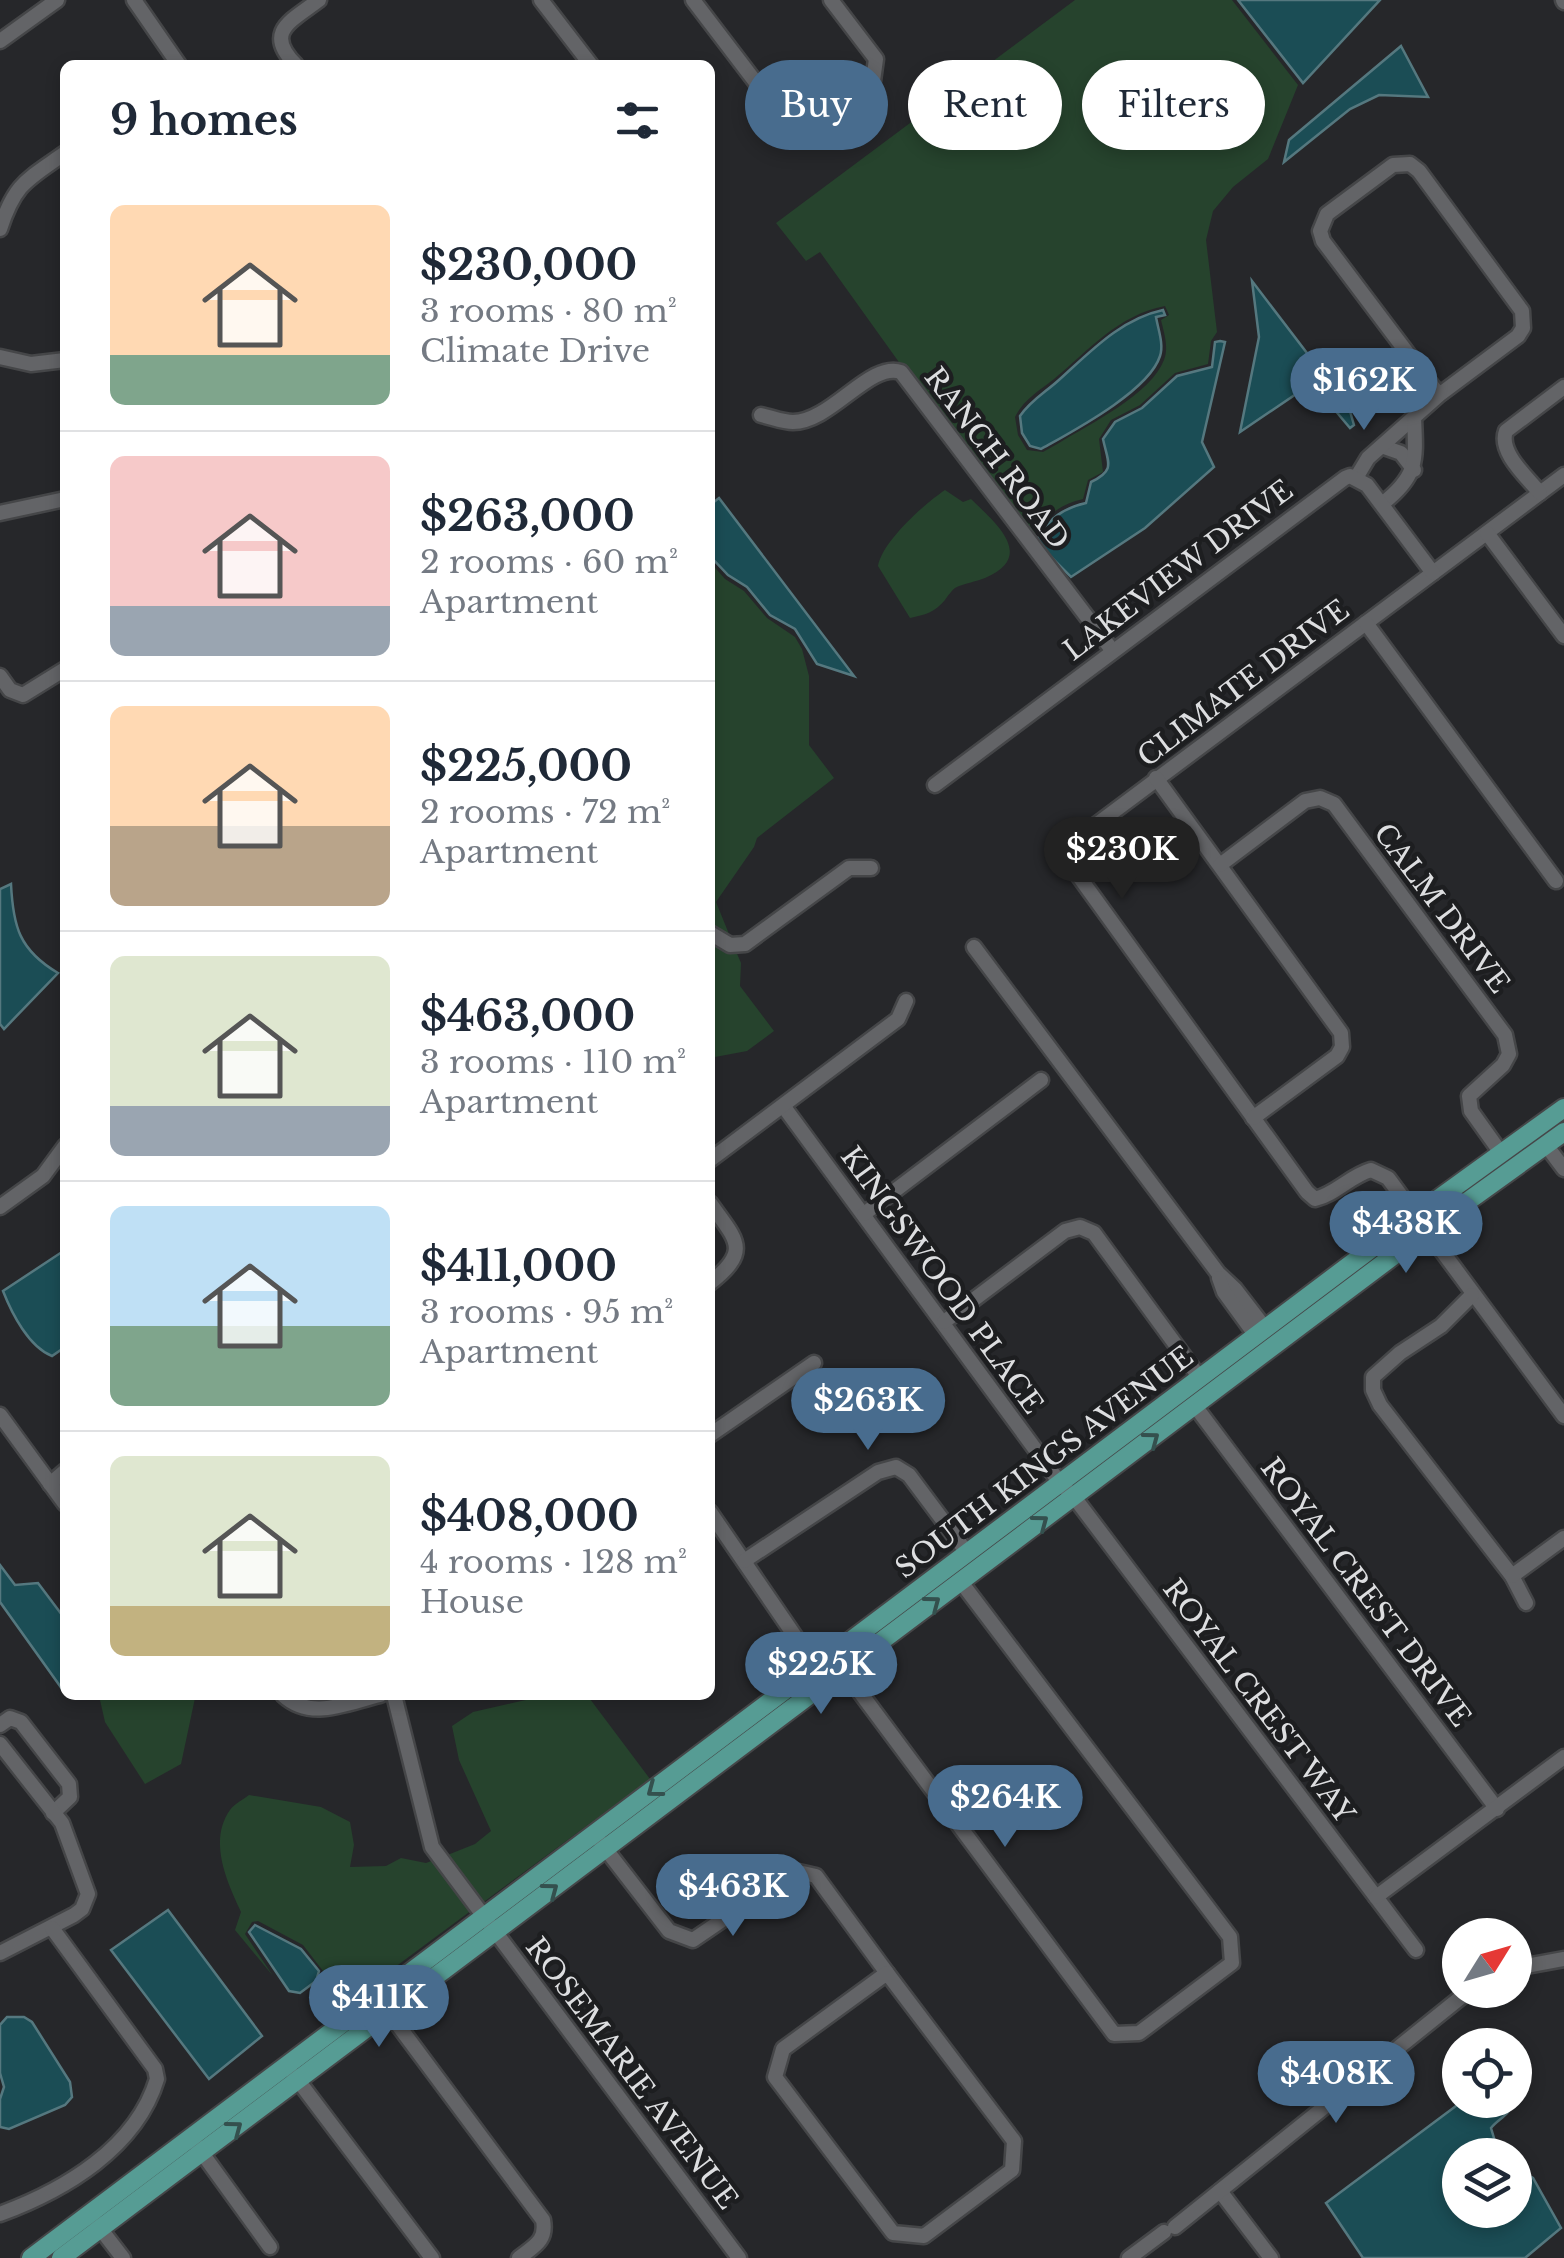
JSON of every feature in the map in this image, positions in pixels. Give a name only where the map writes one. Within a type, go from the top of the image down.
[{"type":"main road","name":"SOUTH KINGS AVENUE","points":[[838,1663],[961,1582],[1195,1406],[1502,1153],[1564,1108]]},
{"type":"main road","name":"SOUTH KINGS AVENUE","points":[[31,2258],[202,2153],[292,2073],[838,1663],[968,1554],[1260,1332],[1420,1223],[1564,1132]]},
{"type":"main road","name":"SOUTH KINGS AVENUE","points":[[61,2258],[95,2221],[190,2138],[389,2013],[490,1925]]},
{"type":"street","points":[[134,0],[176,60]]},
{"type":"street","points":[[292,60],[279,40],[286,24],[319,0]]},
{"type":"street","points":[[540,0],[586,60]]},
{"type":"street","points":[[693,0],[786,122],[806,128],[874,81],[877,71],[876,60],[830,0]]},
{"type":"street","points":[[0,41],[49,2]]},
{"type":"street","points":[[0,229],[19,185],[60,156]]},
{"type":"street","points":[[1433,574],[1368,485],[1356,478],[1363,464],[1439,395],[1518,336],[1524,320],[1516,302],[1419,171],[1402,163],[1326,214],[1320,231],[1323,241],[1439,395]]},
{"type":"street","points":[[0,357],[31,364],[60,361]]},
{"type":"street","name":"RANCH ROAD","points":[[761,415],[794,422],[822,414],[878,374],[901,372],[1112,650]]},
{"type":"street","points":[[1540,493],[1506,450],[1503,438],[1506,431],[1564,387]]},
{"type":"street","points":[[1382,504],[1414,470],[1414,418]]},
{"type":"street","points":[[1384,447],[1401,452],[1414,470]]},
{"type":"street","name":"CLIMATE DRIVE","points":[[1420,1223],[1388,1178],[1371,1170],[1325,1196],[1315,1199],[1307,1192],[1067,860],[1076,838],[1564,475]]},
{"type":"street","name":"LAKEVIEW DRIVE","points":[[936,785],[1337,482],[1350,476],[1356,478]]},
{"type":"street","points":[[0,513],[60,501]]},
{"type":"street","points":[[1487,533],[1564,636]]},
{"type":"street","points":[[1366,623],[1556,880]]},
{"type":"street","points":[[0,676],[10,690],[24,696],[60,673]]},
{"type":"street","points":[[1156,778],[1341,1033],[1342,1047],[1337,1056],[1253,1118]]},
{"type":"street","name":"CALM DRIVE","points":[[1220,866],[1305,802],[1320,798],[1334,804],[1505,1035],[1509,1054],[1468,1096],[1471,1111],[1502,1153]]},
{"type":"street","points":[[715,936],[730,945],[745,944],[849,868],[871,868]]},
{"type":"street","points":[[974,947],[1218,1273],[1235,1288],[1260,1332]]},
{"type":"street","points":[[715,1156],[898,1019],[906,1001]]},
{"type":"street","points":[[864,1214],[1041,1080]]},
{"type":"street","name":"KINGSWOOD PLACE","points":[[784,1107],[1060,1484]]},
{"type":"street","points":[[1546,1145],[1564,1169]]},
{"type":"street","points":[[0,1207],[43,1176],[60,1153]]},
{"type":"street","points":[[715,1210],[737,1242],[738,1254],[715,1279]]},
{"type":"street","points":[[1420,1223],[1564,1416]]},
{"type":"street","points":[[944,1322],[1065,1231],[1080,1227],[1094,1234],[1200,1378]]},
{"type":"street","points":[[1472,1295],[1441,1326],[1381,1367],[1373,1377],[1372,1390],[1512,1576],[1526,1602]]},
{"type":"street","points":[[715,1432],[814,1363]]},
{"type":"street","name":"ROYAL CREST DRIVE","points":[[1195,1406],[1497,1808]]},
{"type":"street","points":[[0,1415],[60,1497]]},
{"type":"street","points":[[744,1561],[878,1472],[896,1466],[909,1475],[968,1554]]},
{"type":"street","points":[[50,1484],[60,1475]]},
{"type":"street","name":"ROYAL CREST WAY","points":[[1060,1484],[1074,1497],[1416,1950]]},
{"type":"street","points":[[715,1519],[822,1675]]},
{"type":"street","points":[[1512,1576],[1564,1538]]},
{"type":"street","points":[[838,1663],[1114,2034],[1139,2033],[1232,1962],[1230,1936],[961,1582]]},
{"type":"street","points":[[289,1700],[310,1710],[357,1700]]},
{"type":"street","name":"ROSEMARIE AVENUE","points":[[395,1700],[432,1847],[740,2258]]},
{"type":"street","points":[[0,1725],[10,1718],[21,1722],[68,1784],[70,1798],[53,1813]]},
{"type":"street","points":[[0,1744],[62,1823],[88,1894],[82,1909],[0,1953]]},
{"type":"street","points":[[1376,1897],[1564,1757]]},
{"type":"street","points":[[600,1841],[669,1931],[692,1940],[794,1872],[816,1876],[1014,2141],[1012,2170],[924,2236],[892,2233],[775,2077],[783,2049],[887,1973]]},
{"type":"street","points":[[0,2214],[78,2176],[120,2144],[158,2079],[156,2069],[52,1928]]},
{"type":"street","points":[[1532,1965],[1564,1960]]},
{"type":"street","points":[[1129,2258],[1220,2191],[1448,2008]]},
{"type":"street","points":[[389,2013],[544,2220],[541,2242],[519,2258]]},
{"type":"street","points":[[292,2073],[432,2258]]},
{"type":"street","points":[[190,2138],[270,2246]]},
{"type":"street","points":[[1220,2191],[1271,2258]]},
{"type":"street","points":[[95,2221],[123,2258]]},
{"type":"green space","points":[[1075,0],[1232,0],[1298,85],[1268,159],[1233,187],[1213,211],[1206,240],[1217,332],[1211,341],[1208,364],[1175,373],[1140,405],[1111,420],[1099,439],[1103,472],[1088,480],[1083,499],[1054,512],[1033,537],[820,252],[806,261],[776,223],[874,150],[888,150],[888,139],[908,125],[908,150],[1062,150],[1062,60],[995,60]],"holes":[[[1165,306],[1169,315],[1161,320],[1166,345],[1164,360],[1146,385],[1118,407],[1043,452],[1027,450],[1018,435],[1015,417],[1027,400],[1118,325]]]},
{"type":"green space","points":[[945,490],[963,502],[971,499],[990,518],[1006,538],[1008,559],[1001,569],[985,578],[955,588],[933,610],[910,618],[878,566],[895,535]]},
{"type":"green space","points":[[715,568],[744,591],[767,618],[795,637],[802,649],[809,676],[809,745],[834,778],[757,838],[716,902],[731,939],[715,929]]},
{"type":"green space","points":[[715,941],[735,949],[741,963],[740,986],[774,1031],[747,1051],[715,1057]]},
{"type":"green space","points":[[100,1700],[195,1700],[181,1764],[145,1784],[105,1722]]},
{"type":"green space","points":[[526,1700],[591,1700],[650,1779],[481,1904],[445,1856],[475,1844],[491,1831],[459,1760],[452,1726],[473,1712]]},
{"type":"green space","points":[[249,1795],[321,1807],[350,1822],[354,1845],[350,1867],[386,1866],[401,1858],[426,1863],[434,1860],[472,1910],[321,2022],[315,2006],[323,1971],[303,1945],[258,1921],[252,1922],[245,1934],[273,1976],[235,1930],[241,1912],[222,1861],[220,1835],[230,1810]]},
{"type":"water","points":[[1238,0],[1380,0],[1303,83]]},
{"type":"water","points":[[1401,46],[1428,97],[1379,95],[1350,109],[1284,162],[1289,140]]},
{"type":"water","points":[[1252,281],[1349,408],[1354,425],[1350,428],[1318,390],[1308,386],[1240,432],[1259,337]]},
{"type":"water","points":[[1163,310],[1165,315],[1156,317],[1160,356],[1141,383],[1072,432],[1041,449],[1030,446],[1022,433],[1020,416],[1029,405],[1107,337]]},
{"type":"water","points":[[1215,342],[1225,342],[1202,442],[1214,467],[1145,528],[1071,577],[1042,548],[1038,538],[1042,531],[1058,515],[1086,503],[1091,482],[1107,469],[1103,439],[1115,422],[1142,408],[1177,376],[1212,367]]},
{"type":"water","points":[[719,498],[854,676],[817,664],[795,629],[770,615],[747,587],[715,561],[715,501]]},
{"type":"water","points":[[11,884],[21,936],[34,955],[58,973],[4,1029],[0,1024],[0,889]]},
{"type":"water","points":[[60,1253],[60,1350],[52,1356],[29,1338],[3,1291]]},
{"type":"water","points":[[0,1565],[15,1585],[38,1583],[60,1612],[60,1686],[0,1602]]},
{"type":"water","points":[[168,1910],[262,2036],[209,2079],[111,1950]]},
{"type":"water","points":[[255,1925],[301,1949],[319,1971],[316,1981],[300,1993],[289,1991],[249,1932]]},
{"type":"water","points":[[7,2017],[24,2017],[32,2022],[70,2082],[72,2097],[65,2105],[9,2129],[0,2127],[4,2087],[0,2073],[0,2025]]},
{"type":"water","points":[[1442,2116],[1502,2118],[1491,2128],[1494,2138],[1442,2138],[1442,2228],[1532,2228],[1532,2177],[1561,2228],[1525,2258],[1363,2258],[1326,2203]]}]
